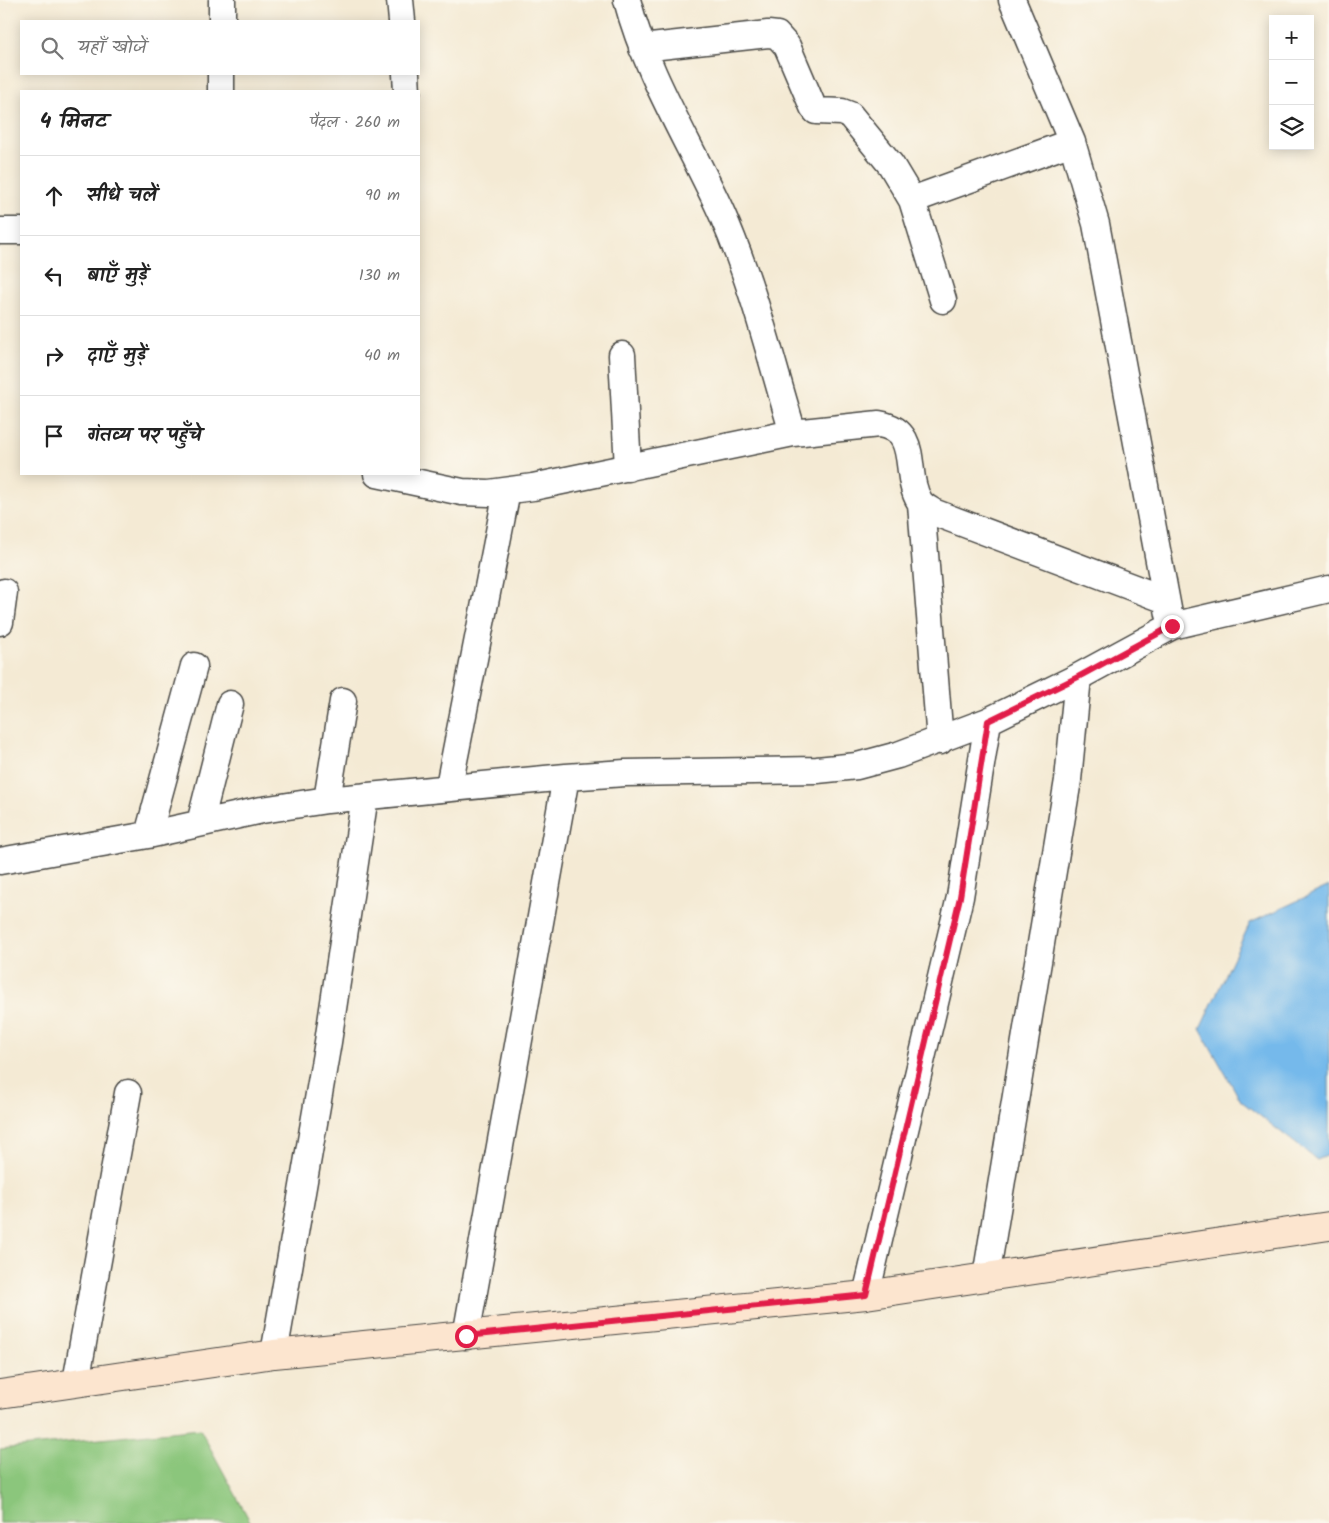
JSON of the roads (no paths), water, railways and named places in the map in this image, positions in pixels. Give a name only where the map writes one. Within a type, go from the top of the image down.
[{"type":"street","points":[[222,0],[222,20]]},
{"type":"street","points":[[400,0],[402,20]]},
{"type":"street","points":[[627,0],[642,48],[738,252],[793,433]]},
{"type":"street","points":[[1012,0],[1072,142],[1096,224],[1172,626]]},
{"type":"street","points":[[642,48],[777,35],[787,46],[813,107],[821,112],[842,112],[850,115],[891,165],[912,200],[943,300]]},
{"type":"street","points":[[221,75],[221,90]]},
{"type":"street","points":[[406,75],[407,90]]},
{"type":"street","points":[[912,200],[1072,142]]},
{"type":"street","points":[[0,231],[20,231]]},
{"type":"street","points":[[622,354],[628,468]]},
{"type":"street","points":[[382,475],[462,492],[489,493],[628,468],[793,433],[879,424],[892,426],[899,430],[905,439],[921,504],[940,741]]},
{"type":"street","points":[[449,786],[507,491]]},
{"type":"street","points":[[921,504],[946,518],[1166,600]]},
{"type":"street","points":[[0,861],[148,836],[200,823],[327,800],[449,786],[625,773],[817,770],[857,766],[940,741],[988,721],[1078,677],[1172,626],[1329,589]]},
{"type":"street","points":[[0,622],[4,592]]},
{"type":"street","points":[[148,836],[194,666]]},
{"type":"street","points":[[986,1278],[1068,780],[1078,677]]},
{"type":"street","points":[[327,800],[343,701]]},
{"type":"street","points":[[200,823],[230,704]]},
{"type":"street","points":[[866,1295],[960,897],[988,721]]},
{"type":"street","points":[[466,1336],[566,777]]},
{"type":"street","points":[[274,1354],[328,1042],[365,796]]},
{"type":"street","points":[[76,1382],[128,1093]]},
{"type":"street","points":[[0,1394],[274,1354],[866,1295],[1329,1226]]},
{"type":"water","points":[[1329,886],[1329,1155],[1317,1160],[1241,1101],[1200,1029],[1250,923]]}]
